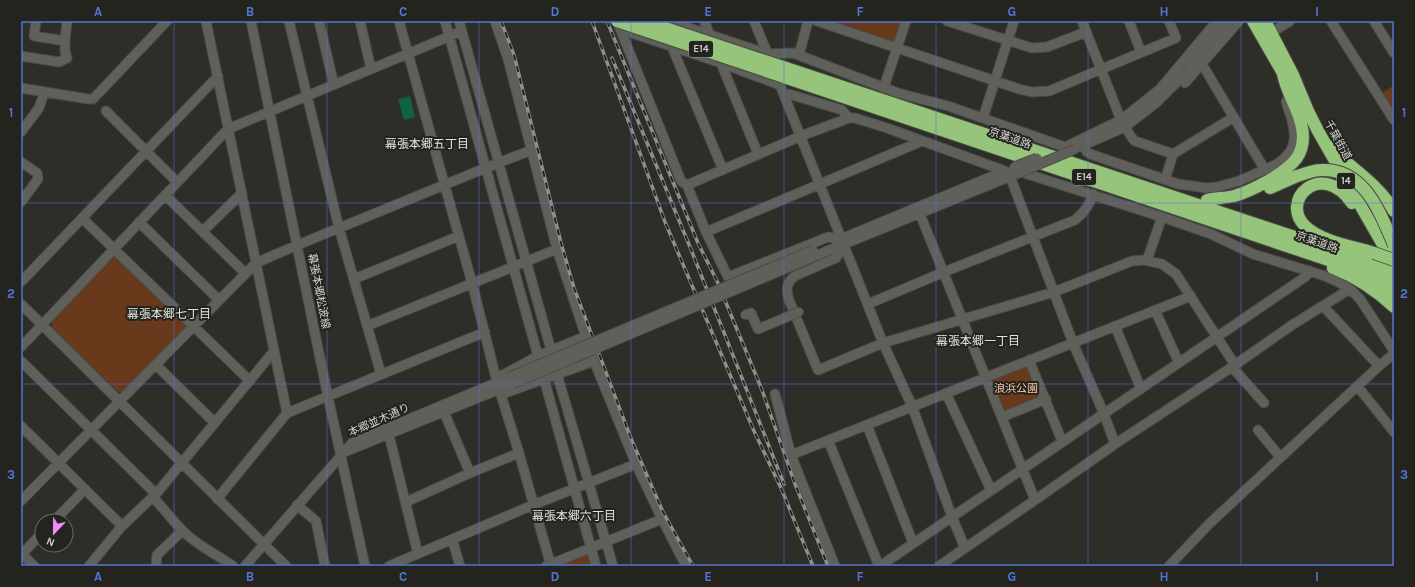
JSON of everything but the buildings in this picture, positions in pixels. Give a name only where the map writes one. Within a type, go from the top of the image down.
[{"type":"highway","name":"京葉道路","points":[[644,21],[782,76],[1246,232],[1390,285]]},
{"type":"highway","name":"千葉街道","points":[[1253,21],[1303,106],[1308,111]]},
{"type":"highway","name":"千葉街道","points":[[1265,21],[1293,75],[1318,131],[1336,164],[1390,248],[1394,264]]},
{"type":"highway","name":"京葉道路","points":[[618,24],[1376,259],[1394,270]]},
{"type":"highway","points":[[1207,200],[1235,196],[1248,191],[1281,174],[1293,163],[1301,148],[1303,140],[1301,124],[1284,82],[1284,74]]},
{"type":"highway","points":[[1318,131],[1324,136],[1337,154],[1377,188],[1386,198],[1394,211]]},
{"type":"highway","points":[[1148,189],[1158,188],[1176,194],[1207,200],[1226,201],[1249,197],[1297,176],[1315,171],[1340,172],[1356,181],[1369,194],[1375,203],[1390,248],[1394,270]]},
{"type":"highway","points":[[1390,248],[1344,192],[1326,183],[1318,183],[1307,188],[1299,199],[1298,206],[1300,219],[1312,231],[1327,239],[1376,259],[1394,260]]},
{"type":"highway","points":[[1246,232],[1258,239],[1343,272],[1353,284],[1378,293],[1394,307]]},
{"type":"highway","points":[[1353,284],[1390,285]]},
{"type":"street","points":[[36,21],[34,36],[65,41]]},
{"type":"street","points":[[21,56],[59,62],[67,58],[65,51],[66,21]]},
{"type":"street","points":[[21,88],[44,93],[93,99],[167,21]]},
{"type":"street","points":[[206,21],[287,413]]},
{"type":"street","name":"幕張本郷松波線","points":[[251,21],[328,397],[365,566]]},
{"type":"street","points":[[289,21],[339,228],[381,374]]},
{"type":"street","points":[[320,21],[334,85]]},
{"type":"street","points":[[360,21],[371,70]]},
{"type":"street","points":[[399,21],[472,283],[498,386],[519,453],[549,565],[662,519]]},
{"type":"street","points":[[445,21],[538,356]]},
{"type":"street","points":[[459,21],[551,350]]},
{"type":"street","points":[[495,21],[508,59],[557,248],[594,361],[636,464],[685,566]]},
{"type":"street","points":[[668,21],[768,54],[784,52],[799,55],[898,93],[948,106],[1075,147],[1090,154],[1165,180],[1196,188],[1217,187],[1239,181],[1281,162],[1289,153],[1294,142],[1295,130],[1286,102],[1290,94]]},
{"type":"street","points":[[704,21],[710,35]]},
{"type":"street","points":[[754,21],[768,54],[782,76],[785,96],[883,343],[912,406],[952,517],[965,548]]},
{"type":"street","points":[[799,55],[808,21]]},
{"type":"street","points":[[817,21],[1025,91],[1041,92],[1049,91],[1100,68],[1176,38],[1169,21]]},
{"type":"street","points":[[884,87],[906,21]]},
{"type":"street","points":[[947,21],[1027,47],[1038,48],[1047,47],[1086,32]]},
{"type":"street","points":[[983,118],[1014,21]]},
{"type":"street","points":[[1082,21],[1123,124],[1135,141],[1173,154]]},
{"type":"street","points":[[1129,21],[1141,52]]},
{"type":"street","points":[[1164,91],[1166,74],[1210,21]]},
{"type":"street","points":[[1182,71],[1217,21]]},
{"type":"street","points":[[1228,21],[1164,91],[1123,124],[1075,147],[843,242],[836,258],[795,276],[791,279],[786,291],[818,370],[883,343],[1054,292],[1126,263],[1138,260],[1147,260],[1162,264],[1176,274],[1234,366],[1264,402]]},
{"type":"street","points":[[1164,91],[1181,86],[1189,80],[1240,21]]},
{"type":"street","points":[[1271,33],[1290,21]]},
{"type":"street","points":[[1331,21],[1394,120]]},
{"type":"street","points":[[1374,21],[1394,52]]},
{"type":"street","points":[[618,24],[672,47],[721,63],[782,76]]},
{"type":"street","points":[[618,24],[681,181],[687,185],[706,232],[728,277],[828,237],[843,242],[920,214],[1013,172]]},
{"type":"street","points":[[21,347],[228,129],[462,31]]},
{"type":"street","points":[[672,47],[723,170]]},
{"type":"street","points":[[721,63],[758,154]]},
{"type":"street","points":[[1202,64],[1264,170]]},
{"type":"street","points":[[21,282],[218,76]]},
{"type":"street","points":[[21,132],[39,108],[44,93]]},
{"type":"street","points":[[785,96],[789,94],[842,110],[849,118]]},
{"type":"street","points":[[106,111],[177,182]]},
{"type":"street","points":[[1165,180],[1173,154],[1234,117]]},
{"type":"street","points":[[687,185],[801,136],[849,118],[855,118],[1013,172],[1093,194],[1211,234],[1253,254],[1353,284],[1393,356],[1379,366],[1358,387],[1280,457],[1210,523],[1169,566]]},
{"type":"street","points":[[1075,147],[1123,124]]},
{"type":"street","points":[[706,232],[922,141]]},
{"type":"street","points":[[23,494],[91,431],[256,263],[498,162],[532,150]]},
{"type":"street","points":[[21,162],[37,173],[38,179],[21,201]]},
{"type":"street","points":[[1013,172],[1033,237],[1074,343],[1104,414],[1114,444]]},
{"type":"street","points":[[203,231],[242,193]]},
{"type":"street","points":[[868,304],[1075,220],[1087,207],[1093,194]]},
{"type":"street","points":[[165,195],[245,273]]},
{"type":"street","points":[[920,214],[1035,500]]},
{"type":"street","points":[[1147,260],[1162,217]]},
{"type":"street","points":[[82,218],[250,381]]},
{"type":"street","points":[[139,222],[219,300]]},
{"type":"street","points":[[354,279],[459,236]]},
{"type":"street","name":"本郷並木通り","points":[[341,454],[444,412],[511,380],[843,242]]},
{"type":"street","points":[[367,326],[557,248]]},
{"type":"street","points":[[828,440],[880,566],[1062,441],[1217,338],[1305,277],[1310,271]]},
{"type":"street","points":[[939,566],[1114,444],[1234,366],[1353,284]]},
{"type":"street","points":[[791,455],[1191,296]]},
{"type":"street","points":[[21,304],[286,566]]},
{"type":"street","points":[[1323,306],[1379,366]]},
{"type":"street","points":[[1155,310],[1179,363]]},
{"type":"street","points":[[745,315],[751,313],[758,329],[799,312]]},
{"type":"street","points":[[1115,326],[1141,389]]},
{"type":"street","points":[[217,499],[287,413],[485,332]]},
{"type":"street","points":[[498,386],[502,375],[538,356],[586,336]]},
{"type":"street","points":[[89,566],[122,526],[155,496],[274,352]]},
{"type":"street","points":[[1029,360],[1062,441]]},
{"type":"street","points":[[21,361],[155,496],[182,531],[199,545],[217,554],[233,566]]},
{"type":"street","points":[[498,386],[505,393],[594,361]]},
{"type":"street","points":[[156,365],[215,423]]},
{"type":"street","points":[[557,374],[614,566]]},
{"type":"street","points":[[544,379],[596,566]]},
{"type":"street","name":"本郷並木通り","points":[[341,454],[352,443],[498,386]]},
{"type":"street","points":[[1358,387],[1394,432]]},
{"type":"street","points":[[946,393],[990,490]]},
{"type":"street","points":[[775,394],[791,455],[835,566]]},
{"type":"street","points":[[1002,417],[1046,399]]},
{"type":"street","points":[[444,412],[470,473]]},
{"type":"street","points":[[867,425],[913,543]]},
{"type":"street","points":[[21,426],[122,526]]},
{"type":"street","points":[[1258,430],[1280,457]]},
{"type":"street","points":[[389,435],[418,554]]},
{"type":"street","points":[[406,502],[519,453]]},
{"type":"street","points":[[245,566],[341,454]]},
{"type":"street","points":[[389,566],[452,538],[636,464]]},
{"type":"street","points":[[62,513],[85,489]]},
{"type":"street","points":[[297,505],[316,521],[325,566]]},
{"type":"street","points":[[156,566],[157,555],[182,531]]},
{"type":"street","points":[[452,538],[460,566]]},
{"type":"street","points":[[34,541],[22,553],[34,566]]},
{"type":"green space","points":[[824,21],[901,21],[895,41],[891,43]]},
{"type":"green space","points":[[1394,85],[1394,115],[1381,94]]},
{"type":"green space","points":[[114,257],[118,257],[186,324],[186,328],[123,392],[118,392],[52,327],[52,321]]},
{"type":"green space","name":"浪浜公園","points":[[1025,364],[1029,366],[1041,394],[1040,399],[1007,413],[1002,411],[991,382],[992,378]]},
{"type":"green space","points":[[586,553],[591,554],[594,566],[555,566]]},
{"type":"shaded area","points":[[410,96],[415,117],[404,120],[398,99]]},
{"type":"railway","points":[[501,21],[514,55],[561,243],[574,288],[632,441],[663,512],[693,566]]},
{"type":"railway","points":[[592,21],[665,222],[754,431],[781,488],[813,566]]},
{"type":"railway","points":[[607,21],[698,243],[717,281],[762,390],[795,484],[828,566]]},
{"type":"railway","points":[[612,58],[690,247],[784,484]]},
{"type":"district","name":"幕張本郷五丁目","points":[[427,144]]},
{"type":"district","name":"幕張本郷七丁目","points":[[169,314]]},
{"type":"district","name":"幕張本郷一丁目","points":[[978,341]]},
{"type":"district","name":"幕張本郷六丁目","points":[[574,516]]}]
